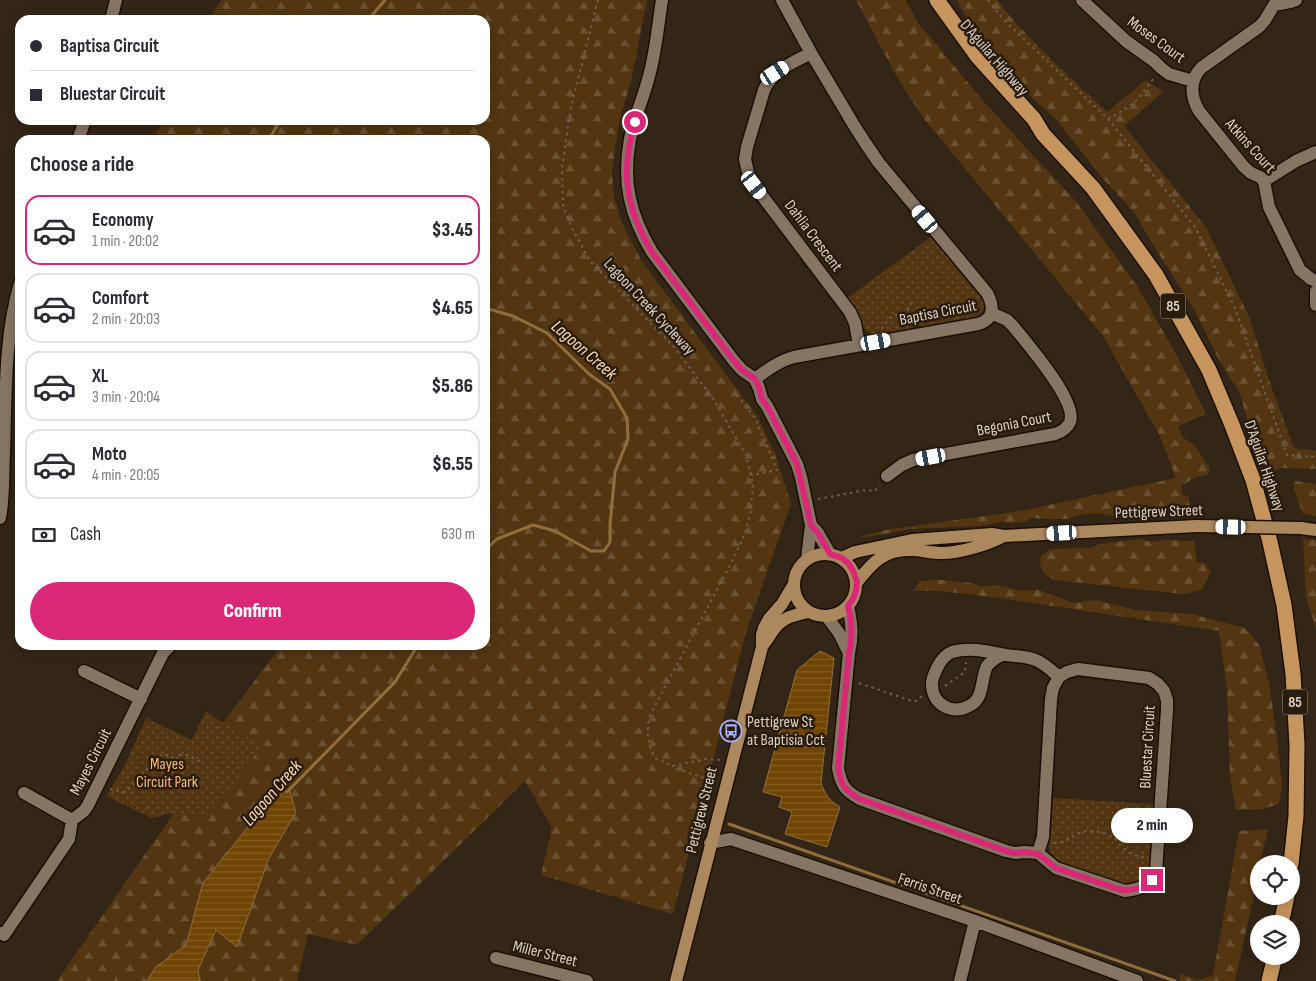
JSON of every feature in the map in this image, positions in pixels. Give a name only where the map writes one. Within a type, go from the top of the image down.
[{"type":"highway","name":"D'Aguilar Highway","points":[[925,0],[974,65],[1029,124],[1044,134]]},
{"type":"highway","name":"D'Aguilar Highway","points":[[937,0],[978,57],[1093,188],[1156,275],[1209,370],[1232,424],[1253,480],[1270,542],[1284,605],[1294,674],[1297,745],[1296,816],[1292,855]]},
{"type":"highway","points":[[1269,981],[1273,965]]},
{"type":"main road","name":"Pettigrew Street","points":[[836,556],[912,540],[992,534],[1004,536],[1197,526],[1316,530]]},
{"type":"main road","name":"Pettigrew Street","points":[[857,582],[873,563],[889,553],[900,550],[955,552],[994,541],[1004,536]]},
{"type":"main road","points":[[822,554],[836,556],[849,564],[857,582],[856,591],[853,599],[842,612],[835,615],[817,616],[808,612],[800,604],[795,595],[795,575],[800,566],[807,560],[822,554]]},
{"type":"main road","name":"Pettigrew Street","points":[[676,981],[762,646],[764,628],[794,584]]},
{"type":"main road","name":"Pettigrew Street","points":[[762,646],[780,623],[793,615],[808,612]]},
{"type":"street","points":[[112,15],[116,0]]},
{"type":"street","points":[[662,0],[649,76],[630,137],[627,159],[627,182],[630,201],[635,219],[652,252],[734,361],[742,370],[755,379],[762,399],[797,464],[811,525],[807,560]]},
{"type":"street","name":"Baptisa Circuit","points":[[755,379],[784,360],[794,357],[978,324],[989,318],[992,306],[987,293],[879,162],[855,128],[782,0]]},
{"type":"street","name":"Moses Court","points":[[1082,0],[1126,41],[1169,74],[1193,81]]},
{"type":"street","points":[[1193,81],[1202,68],[1260,26],[1265,20],[1271,2],[1290,2],[1296,0]]},
{"type":"street","name":"Dahlia Crescent","points":[[811,53],[775,73],[768,81],[747,147],[746,168],[754,185],[850,312],[855,323],[859,345]]},
{"type":"street","name":"Atkins Court","points":[[1193,81],[1192,93],[1194,103],[1244,167],[1264,181],[1269,207],[1300,270],[1316,281]]},
{"type":"street","points":[[1264,181],[1296,161],[1316,152]]},
{"type":"street","points":[[1316,291],[1316,305]]},
{"type":"street","points":[[0,518],[3,493],[4,348],[15,304]]},
{"type":"street","name":"Begonia Court","points":[[887,476],[902,465],[913,460],[1055,434],[1061,432],[1070,423],[1071,416],[1068,407],[1050,372],[1007,320],[991,313]]},
{"type":"street","points":[[811,525],[836,556]]},
{"type":"street","points":[[848,606],[851,619],[852,641],[849,653],[838,768],[844,786],[849,793],[860,799],[1015,853],[1040,848],[1050,699],[1059,677],[1038,661],[1029,658],[1002,655],[991,651],[966,650],[951,652],[944,657],[938,665],[932,682],[936,698],[947,708],[955,710],[969,706],[976,701],[980,694],[984,672],[988,665],[1002,655]]},
{"type":"street","points":[[828,616],[849,653]]},
{"type":"street","name":"Mayes Circuit","points":[[1,936],[69,839],[72,820],[86,809],[166,650]]},
{"type":"street","name":"Bluestar Circuit","points":[[1040,848],[1056,868],[1125,890],[1135,890],[1152,880],[1156,872],[1158,860],[1167,710],[1167,700],[1164,691],[1149,678],[1138,676],[1078,669],[1067,672],[1059,677]]},
{"type":"street","points":[[84,671],[141,699]]},
{"type":"street","points":[[24,793],[72,820]]},
{"type":"street","name":"Ferris Street","points":[[710,844],[730,839],[975,921],[1138,981]]},
{"type":"street","points":[[960,981],[975,921]]},
{"type":"street","name":"Miller Street","points":[[496,958],[587,981]]},
{"type":"path","name":"Lagoon Creek Cycleway","points":[[598,0],[571,107],[562,168],[562,206],[590,261],[674,347],[714,400],[746,454],[753,483],[751,510],[746,530],[735,556],[650,715],[647,729],[649,745],[655,758],[686,772],[725,785]]},
{"type":"path","points":[[988,0],[1004,20],[1108,119],[1196,227],[1236,308],[1286,455],[1316,457]]},
{"type":"path","points":[[1108,119],[1138,99],[1161,68]]},
{"type":"path","points":[[878,331],[889,319],[905,312],[911,300]]},
{"type":"path","points":[[737,395],[755,418],[777,470],[751,476]]},
{"type":"path","points":[[816,499],[866,490],[875,491],[887,476]]},
{"type":"path","points":[[847,680],[912,701],[916,700],[926,693],[948,685],[965,672],[966,650]]},
{"type":"path","points":[[98,784],[105,788],[125,792],[133,786],[152,762],[161,755],[170,755],[175,760]]},
{"type":"path","points":[[161,789],[179,755],[188,755],[202,763]]},
{"type":"path","points":[[672,766],[706,759],[731,762]]},
{"type":"path","points":[[1040,848],[1058,844],[1084,830],[1101,832],[1113,838],[1130,854],[1158,860]]},
{"type":"green space","points":[[222,0],[647,0],[631,81],[620,119],[612,172],[614,197],[621,221],[641,260],[757,416],[775,454],[791,504],[746,632],[673,914],[541,875],[552,828],[525,781],[357,945],[308,934],[297,981],[200,981],[198,970],[216,930],[237,946],[269,858],[296,812],[288,790],[204,883],[186,945],[155,968],[147,981],[57,981],[174,813],[208,817],[262,746],[223,723],[278,650],[490,650],[490,135],[162,135],[154,133],[163,125],[490,125],[490,15],[212,15]]},
{"type":"green space","points":[[856,0],[905,0],[919,24],[985,103],[1077,203],[1137,286],[1176,354],[1206,414],[1178,426],[1183,438],[1194,444],[1210,469],[1207,475],[1196,477],[1181,486],[1182,495],[1188,496],[1191,512],[1116,517],[1104,514],[1084,514],[1067,519],[1031,518],[1025,522],[911,529],[862,538],[862,536],[891,529],[1021,511],[1176,478],[1159,434],[1103,336],[925,120],[898,79]]},
{"type":"green space","points":[[957,0],[997,0],[1036,44],[1107,112],[1146,80],[1163,92],[1124,126],[1206,227],[1249,317],[1270,383],[1294,448],[1316,451],[1316,469],[1281,468],[1271,472],[1266,467],[1248,423],[1240,393],[1219,360],[1194,309],[1134,212],[1105,181],[1055,118],[1019,86],[967,19]]},
{"type":"green space","points":[[931,237],[982,299],[984,304],[983,311],[977,317],[878,335],[870,333],[865,329],[846,299]]},
{"type":"green space","points":[[1295,481],[1316,484],[1316,516],[1303,514],[1293,486]]},
{"type":"green space","points":[[1141,539],[1150,542],[1162,540],[1194,541],[1197,562],[1205,563],[1211,572],[1202,590],[1183,594],[1054,580],[1042,571],[1040,565],[1041,556],[1051,549],[1091,548],[1100,544]]},
{"type":"green space","points":[[1303,539],[1316,540],[1316,630],[1306,596]]},
{"type":"green space","points":[[941,580],[970,583],[983,587],[996,585],[1017,590],[1039,590],[1074,603],[1096,600],[1135,610],[1191,614],[1245,628],[1260,646],[1270,689],[1282,785],[1279,803],[1263,809],[1236,809],[1230,777],[1227,690],[1219,631],[993,597],[939,591],[913,591],[920,581]]},
{"type":"green space","name":"Mayes Circuit Park","points":[[206,711],[263,746],[208,817],[174,813],[152,818],[107,796],[127,761],[146,718],[192,740]]},
{"type":"green space","points":[[1053,798],[1154,804],[1150,863],[1146,874],[1138,881],[1126,884],[1059,861],[1051,853],[1049,847]]},
{"type":"green space","points":[[1268,829],[1262,855],[1250,855],[1250,905],[1252,905],[1235,981],[1180,981],[1180,974],[1198,980],[1213,975],[1239,831]]},
{"type":"shaded area","points":[[820,651],[834,658],[821,783],[828,797],[840,807],[827,847],[785,834],[792,812],[779,807],[782,797],[763,792],[797,670]]},
{"type":"shaded area","points":[[289,789],[296,812],[269,858],[237,947],[216,930],[198,970],[200,981],[147,981],[155,968],[186,945],[203,883],[265,806]]},
{"type":"waterway","name":"Lagoon Creek","points":[[372,15],[385,0]]},
{"type":"waterway","name":"Lagoon Creek","points":[[272,135],[277,125]]},
{"type":"waterway","name":"Lagoon Creek","points":[[490,309],[513,316],[547,333],[589,374],[610,389],[627,418],[628,439],[615,472],[610,542],[604,551],[591,551],[555,531],[533,525],[497,539],[490,545]]},
{"type":"waterway","name":"Lagoon Creek","points":[[287,792],[395,682],[415,650]]},
{"type":"waterway","points":[[729,824],[1175,981]]},
{"type":"place","name":"Pettigrew St at Baptisia Cct","points":[[731,731]]},
{"type":"route","points":[[635,122],[630,137],[627,159],[627,182],[635,219],[642,235],[652,252],[734,361],[742,370],[755,379],[762,399],[797,464],[811,525],[830,554],[842,558],[849,564],[857,582],[856,591],[848,606],[851,619],[852,641],[849,653],[838,768],[844,786],[849,793],[860,799],[1006,851],[1038,854],[1056,868],[1118,889],[1135,890],[1152,880]]}]
